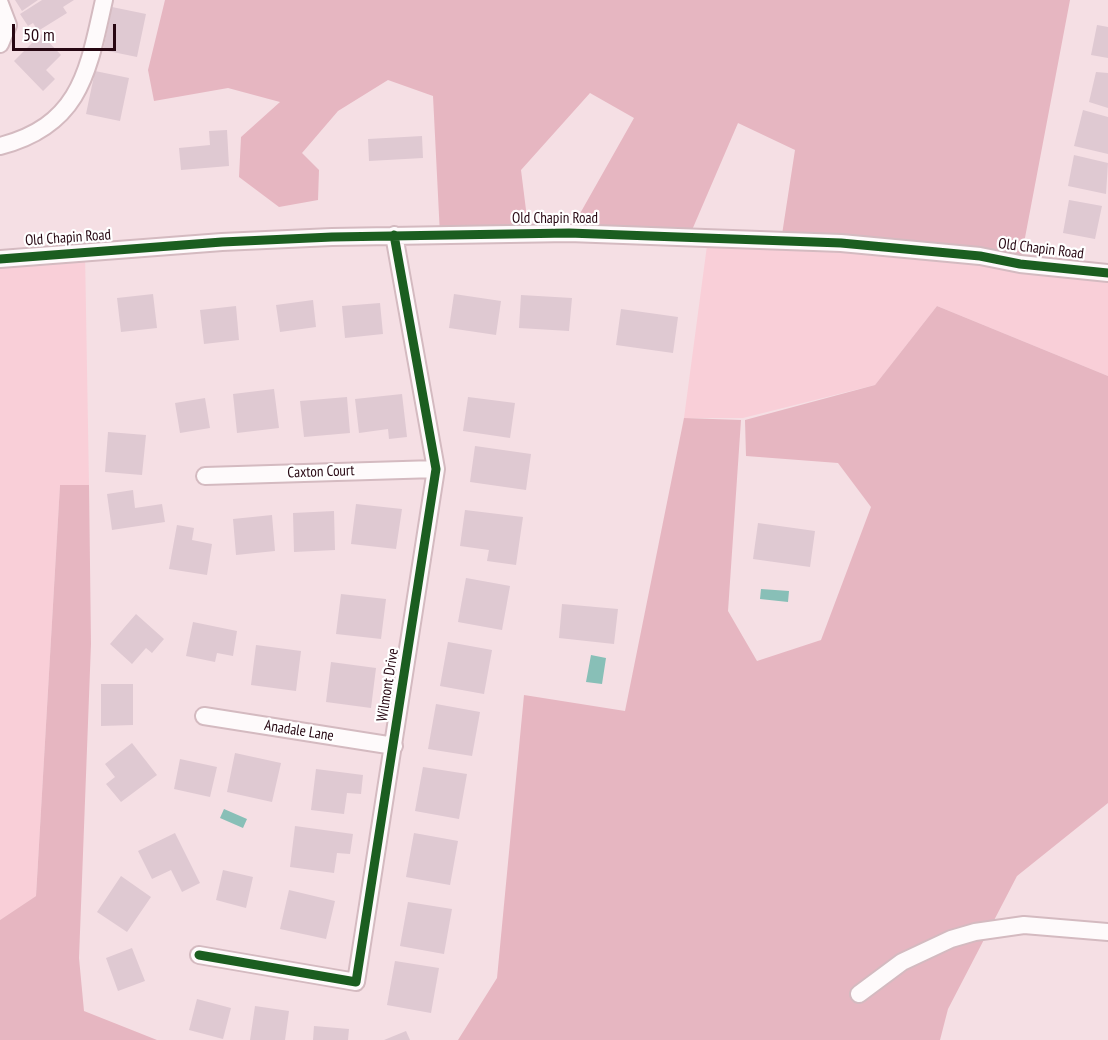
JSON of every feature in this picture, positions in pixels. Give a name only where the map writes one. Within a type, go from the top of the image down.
[{"type":"street","points":[[0,146],[24,139],[41,130],[56,118],[72,99],[84,77],[101,3]]},
{"type":"street","points":[[0,4],[8,25],[0,44]]},
{"type":"street","name":"Old Chapin Road","points":[[0,259],[232,241],[570,233],[842,243],[980,256],[1020,264],[1108,273]]},
{"type":"street","name":"Wilmont Drive","points":[[199,955],[356,982],[436,469],[394,236]]},
{"type":"street","name":"Caxton Court","points":[[205,476],[436,469]]},
{"type":"street","name":"Anadale Lane","points":[[204,716],[394,746]]},
{"type":"street","points":[[859,993],[902,962],[951,939],[975,932],[1024,925],[1108,932]]},
{"type":"shaded area","points":[[165,0],[1070,0],[1020,264],[781,241],[795,150],[738,123],[689,237],[569,233],[634,118],[590,93],[521,170],[529,234],[440,235],[433,96],[388,80],[338,111],[302,153],[319,170],[318,200],[279,207],[239,177],[241,137],[280,102],[228,88],[154,101],[148,70]]},
{"type":"shaded area","points":[[708,238],[1108,273],[1108,376],[937,306],[875,385],[743,418],[684,418]]},
{"type":"shaded area","points":[[85,252],[89,485],[60,485],[36,896],[0,920],[0,259]]},
{"type":"shaded area","points":[[937,306],[1108,376],[1108,803],[1017,876],[948,1009],[940,1040],[458,1040],[497,978],[524,695],[625,711],[684,418],[741,420],[728,611],[757,661],[821,640],[871,507],[838,463],[746,456],[745,420],[875,385]]},
{"type":"shaded area","points":[[60,485],[89,485],[91,644],[79,958],[84,1011],[157,1040],[0,1040],[0,920],[36,896]]},
{"type":"shaded area","points":[[761,589],[789,591],[788,602],[760,599]]},
{"type":"shaded area","points":[[591,655],[606,658],[602,684],[586,682]]},
{"type":"shaded area","points":[[224,809],[247,819],[243,828],[220,818]]},
{"type":"building","points":[[15,0],[38,0],[22,11]]},
{"type":"building","points":[[42,0],[74,0],[63,7],[67,13],[38,31],[33,23],[28,26],[20,14]]},
{"type":"building","points":[[112,7],[146,14],[137,57],[103,50]]},
{"type":"building","points":[[1097,25],[1108,27],[1108,58],[1091,55]]},
{"type":"building","points":[[41,34],[61,55],[46,70],[55,79],[43,91],[14,61]]},
{"type":"building","points":[[95,71],[129,78],[120,121],[86,114]]},
{"type":"building","points":[[1096,72],[1108,73],[1108,108],[1089,102]]},
{"type":"building","points":[[1083,110],[1108,117],[1108,154],[1074,146]]},
{"type":"building","points":[[227,130],[229,166],[181,170],[179,148],[210,145],[209,131]]},
{"type":"building","points":[[422,136],[423,158],[369,161],[368,139]]},
{"type":"building","points":[[1074,155],[1108,163],[1106,194],[1068,186]]},
{"type":"building","points":[[1069,200],[1102,206],[1095,239],[1063,233]]},
{"type":"building","points":[[153,294],[157,328],[121,332],[117,298]]},
{"type":"building","points":[[454,294],[501,301],[496,335],[449,328]]},
{"type":"building","points":[[521,295],[572,298],[569,331],[519,328]]},
{"type":"building","points":[[313,300],[316,327],[280,332],[276,305]]},
{"type":"building","points":[[380,303],[383,334],[345,338],[342,306]]},
{"type":"building","points":[[236,306],[239,340],[204,344],[200,310]]},
{"type":"building","points":[[621,309],[678,317],[673,353],[616,345]]},
{"type":"building","points":[[274,389],[279,428],[237,433],[233,394]]},
{"type":"building","points":[[402,394],[407,437],[389,439],[388,429],[359,433],[355,399]]},
{"type":"building","points":[[347,397],[350,433],[304,437],[300,401]]},
{"type":"building","points":[[468,397],[515,403],[510,438],[463,431]]},
{"type":"building","points":[[205,398],[210,428],[180,433],[175,403]]},
{"type":"building","points":[[108,432],[146,435],[142,475],[105,472]]},
{"type":"building","points":[[475,446],[531,454],[526,490],[470,482]]},
{"type":"building","points":[[133,490],[135,508],[162,504],[165,522],[112,530],[107,494]]},
{"type":"building","points":[[356,504],[402,509],[396,549],[351,544]]},
{"type":"building","points":[[465,510],[523,517],[516,565],[487,561],[489,550],[460,546]]},
{"type":"building","points":[[334,511],[335,550],[294,552],[293,513]]},
{"type":"building","points":[[272,515],[275,551],[236,555],[233,519]]},
{"type":"building","points":[[758,523],[815,531],[810,567],[753,559]]},
{"type":"building","points":[[177,525],[194,528],[192,540],[212,544],[207,575],[169,569]]},
{"type":"building","points":[[466,578],[510,586],[502,630],[458,622]]},
{"type":"building","points":[[341,594],[386,599],[381,639],[336,634]]},
{"type":"building","points":[[562,604],[618,609],[614,644],[559,638]]},
{"type":"building","points":[[136,614],[164,639],[152,653],[146,648],[132,664],[110,644]]},
{"type":"building","points":[[193,622],[237,631],[233,656],[217,653],[215,662],[186,656]]},
{"type":"building","points":[[448,642],[492,650],[484,694],[440,686]]},
{"type":"building","points":[[256,645],[301,651],[296,691],[251,685]]},
{"type":"building","points":[[331,662],[376,668],[371,708],[326,702]]},
{"type":"building","points":[[101,684],[133,684],[133,725],[101,726]]},
{"type":"building","points":[[436,704],[480,712],[472,756],[428,749]]},
{"type":"building","points":[[132,743],[157,775],[121,802],[106,784],[115,777],[105,764]]},
{"type":"building","points":[[235,753],[281,763],[272,802],[227,792]]},
{"type":"building","points":[[180,759],[217,767],[210,797],[174,789]]},
{"type":"building","points":[[423,767],[467,774],[459,819],[415,811]]},
{"type":"building","points":[[316,769],[363,775],[361,794],[347,793],[344,814],[311,810]]},
{"type":"building","points":[[295,826],[353,834],[350,854],[337,853],[334,873],[290,867]]},
{"type":"building","points":[[175,833],[200,883],[182,892],[171,870],[152,879],[138,851]]},
{"type":"building","points":[[414,833],[458,841],[450,885],[406,877]]},
{"type":"building","points":[[223,870],[253,877],[246,908],[216,900]]},
{"type":"building","points":[[121,876],[151,897],[127,932],[97,912]]},
{"type":"building","points":[[289,890],[335,901],[326,939],[280,929]]},
{"type":"building","points":[[408,902],[452,909],[444,954],[400,946]]},
{"type":"building","points":[[132,948],[145,981],[118,991],[106,958]]},
{"type":"building","points":[[395,961],[439,968],[431,1013],[387,1005]]},
{"type":"building","points":[[197,999],[231,1008],[223,1039],[189,1030]]},
{"type":"building","points":[[255,1006],[289,1011],[285,1040],[250,1040]]},
{"type":"building","points":[[314,1026],[349,1029],[348,1040],[313,1040]]},
{"type":"building","points":[[406,1031],[410,1040],[384,1040]]},
{"type":"cycle path","points":[[0,259],[222,242],[332,237],[569,233],[841,243],[980,256],[1020,264],[1108,273]]},
{"type":"cycle path","points":[[199,955],[356,982],[436,469],[394,235]]}]
